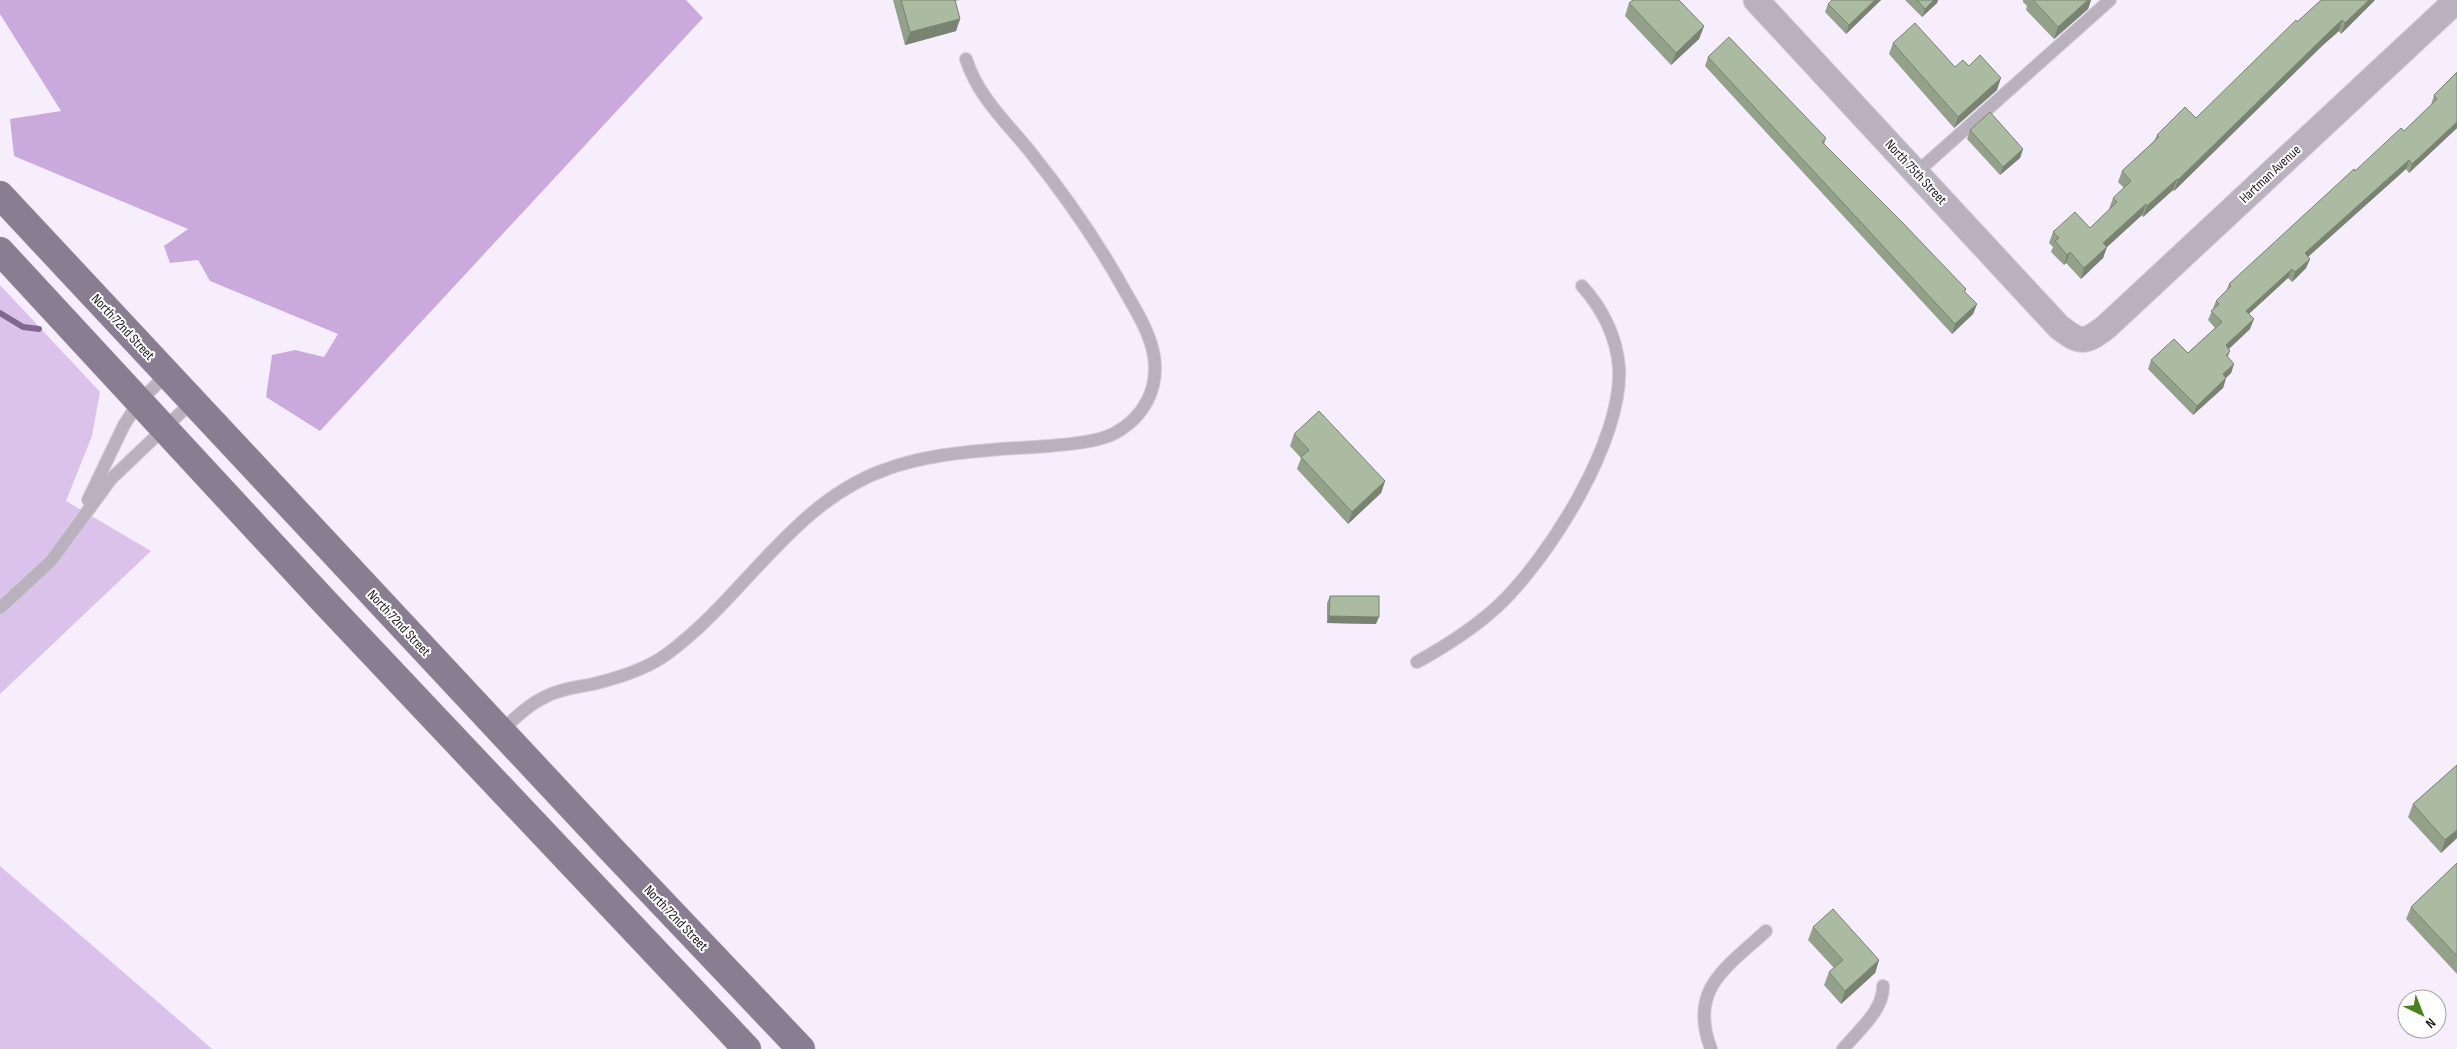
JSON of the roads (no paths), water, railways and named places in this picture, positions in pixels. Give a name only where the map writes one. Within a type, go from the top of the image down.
[{"type":"main road","name":"North 72nd Street","points":[[0,195],[192,402],[801,1049]]},
{"type":"main road","points":[[0,251],[164,429],[746,1049]]},
{"type":"street","name":"North 75th Street","points":[[1756,0],[2059,327],[2079,340]]},
{"type":"street","name":"Hartman Avenue","points":[[2079,340],[2090,340],[2106,327],[2457,0]]},
{"type":"lane","points":[[1916,173],[2110,0]]},
{"type":"lane","points":[[501,731],[520,714],[548,695],[622,676],[664,657],[701,624],[817,507],[862,479],[888,468],[923,459],[1103,438],[1122,429],[1143,410],[1154,386],[1155,372],[1151,344],[1138,314],[1083,221],[980,91],[966,60]]},
{"type":"lane","points":[[1417,662],[1453,642],[1476,626],[1518,585],[1541,557],[1590,473],[1614,411],[1619,369],[1617,353],[1607,322],[1591,296],[1582,286]]},
{"type":"lane","points":[[80,518],[110,451],[139,402],[167,374]]},
{"type":"lane","points":[[0,608],[51,561],[80,518],[112,479],[192,402]]},
{"type":"lane","points":[[1711,1049],[1703,1022],[1703,1006],[1707,994],[1721,974],[1766,931]]},
{"type":"lane","points":[[1843,1049],[1869,1018],[1881,1000],[1883,986]]},
{"type":"waterway","points":[[0,313],[23,327],[39,329]]}]
